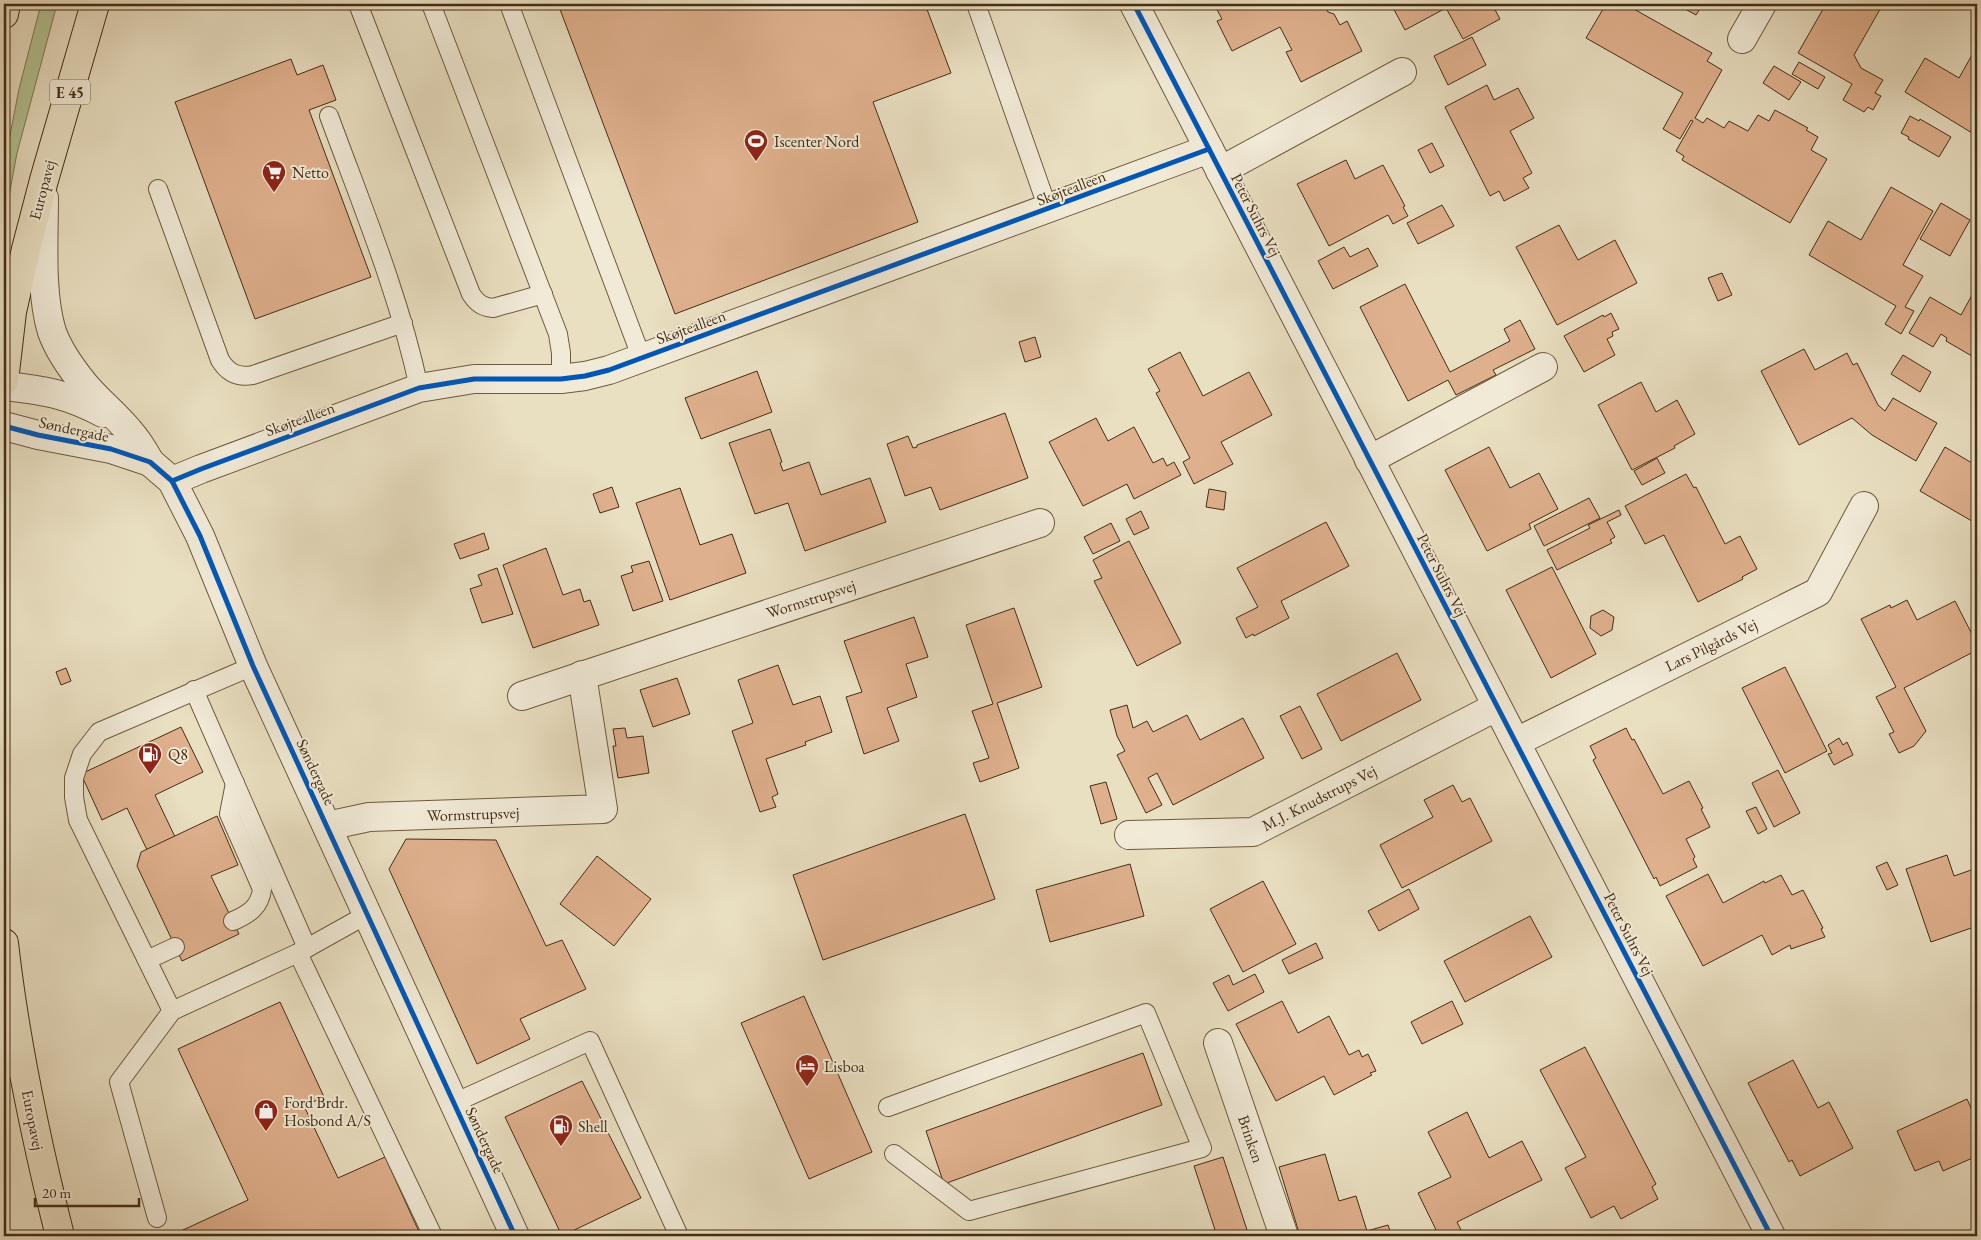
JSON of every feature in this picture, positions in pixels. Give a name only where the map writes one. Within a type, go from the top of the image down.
[{"type":"main road","points":[[4,14],[6,4]]},
{"type":"main road","name":"Europavej","points":[[4,381],[12,312],[44,180],[95,4]]},
{"type":"main road","name":"Europavej","points":[[4,943],[7,975],[35,1133],[60,1236]]},
{"type":"street","name":"Peter Suhrs Vej","points":[[1134,4],[1771,1236]]},
{"type":"street","points":[[1742,39],[1762,4]]},
{"type":"street","name":"Peter Suhrs Vej","points":[[1214,160],[1402,72]]},
{"type":"street","name":"Skøjtealleen","points":[[172,481],[419,388],[474,379],[561,379],[609,370],[1048,210],[1214,160]]},
{"type":"street","name":"Søndergade","points":[[44,180],[44,259],[47,309],[52,331],[61,352],[85,385],[138,443],[150,462],[172,481],[200,536],[253,666],[515,1236]]},
{"type":"street","points":[[1369,460],[1543,367]]},
{"type":"street","name":"Søndergade","points":[[4,386],[56,393],[81,402],[122,424]]},
{"type":"street","name":"Søndergade","points":[[4,426],[38,435],[111,449],[150,462]]},
{"type":"street","name":"Lars Pilgårds Vej","points":[[1516,742],[1818,592],[1864,506]]},
{"type":"street","name":"Wormstrupsvej","points":[[522,696],[1040,523]]},
{"type":"street","name":"Wormstrupsvej","points":[[327,826],[368,817],[604,810],[582,675]]},
{"type":"street","name":"M.J. Knudstrups Vej","points":[[1129,835],[1253,832],[1496,707]]},
{"type":"street","name":"Brinken","points":[[1218,1043],[1284,1236]]},
{"type":"lane","points":[[358,4],[471,294],[485,308],[493,308],[543,294]]},
{"type":"lane","points":[[431,4],[543,294],[560,344],[561,379]]},
{"type":"lane","points":[[509,4],[642,358]]},
{"type":"lane","points":[[976,4],[1048,210]]},
{"type":"lane","points":[[329,116],[397,301],[419,388]]},
{"type":"lane","points":[[158,189],[220,360],[230,372],[246,377],[403,323]]},
{"type":"lane","points":[[172,1011],[78,820],[74,797],[74,778],[82,754],[99,732],[253,666]]},
{"type":"lane","points":[[194,690],[302,950],[433,1236]]},
{"type":"lane","points":[[233,921],[252,912],[261,898],[262,889],[229,814],[234,783]]},
{"type":"lane","points":[[157,1218],[119,1082],[172,1011],[302,950],[368,914]]},
{"type":"lane","points":[[147,960],[175,947]]},
{"type":"lane","points":[[888,1107],[1146,1013],[1202,1148],[970,1210],[894,1154]]},
{"type":"lane","points":[[454,1103],[590,1041],[679,1236]]},
{"type":"green space","points":[[41,4],[57,4],[17,153],[4,223],[4,166],[19,89]]},
{"type":"building","name":"Iscenter Nord","points":[[558,4],[925,4],[951,73],[873,102],[918,222],[675,314]]},
{"type":"building","points":[[1214,4],[1325,4],[1328,12],[1334,14],[1340,25],[1347,21],[1362,51],[1301,82],[1286,52],[1292,50],[1280,27],[1232,51],[1217,21],[1222,19]]},
{"type":"building","points":[[1391,4],[1492,4],[1500,19],[1463,39],[1446,8],[1405,30]]},
{"type":"building","points":[[1606,4],[1625,4],[1712,53],[1707,61],[1722,70],[1695,118],[1703,123],[1707,118],[1724,128],[1729,121],[1748,131],[1758,115],[1769,121],[1775,110],[1808,128],[1806,130],[1818,137],[1811,150],[1827,159],[1790,223],[1682,160],[1684,156],[1676,151],[1693,121],[1691,120],[1680,139],[1663,129],[1683,93],[1586,38]]},
{"type":"building","points":[[1676,4],[1703,4],[1696,15]]},
{"type":"building","points":[[1826,4],[1883,4],[1854,55],[1861,68],[1883,80],[1875,93],[1881,96],[1873,110],[1868,107],[1864,112],[1843,100],[1852,84],[1798,53]]},
{"type":"building","points":[[1472,37],[1486,65],[1448,85],[1434,56]]},
{"type":"building","points":[[1977,46],[1977,136],[1905,92],[1925,58],[1959,78]]},
{"type":"building","name":"Netto","points":[[291,59],[297,75],[323,65],[336,100],[309,110],[371,277],[255,319],[175,102]]},
{"type":"building","points":[[1799,62],[1825,77],[1818,89],[1792,74]]},
{"type":"building","points":[[1774,66],[1801,82],[1789,100],[1763,83]]},
{"type":"building","points":[[1487,85],[1494,100],[1518,88],[1534,118],[1510,131],[1532,173],[1523,178],[1529,188],[1504,201],[1499,191],[1490,196],[1445,107]]},
{"type":"building","points":[[1910,116],[1919,121],[1920,119],[1951,137],[1939,157],[1901,133]]},
{"type":"building","points":[[1432,143],[1444,166],[1430,173],[1418,150]]},
{"type":"building","points":[[1346,160],[1355,179],[1383,165],[1405,206],[1403,207],[1408,216],[1393,224],[1388,215],[1329,246],[1297,184]]},
{"type":"building","points":[[1891,187],[1933,211],[1903,265],[1923,276],[1905,307],[1914,311],[1901,334],[1885,324],[1896,306],[1809,255],[1828,221],[1861,240]]},
{"type":"building","points":[[1941,203],[1970,220],[1950,256],[1920,239]]},
{"type":"building","points":[[1442,205],[1454,226],[1418,244],[1407,223]]},
{"type":"building","points":[[1559,225],[1578,260],[1615,240],[1637,283],[1557,325],[1516,247]]},
{"type":"building","points":[[1344,247],[1350,257],[1368,248],[1378,266],[1333,289],[1318,261]]},
{"type":"building","points":[[1722,273],[1732,295],[1718,301],[1708,278]]},
{"type":"building","points":[[1405,284],[1450,372],[1510,341],[1504,329],[1520,320],[1535,349],[1493,370],[1496,375],[1456,395],[1448,380],[1408,401],[1360,307]]},
{"type":"building","points":[[1977,286],[1977,359],[1946,341],[1947,338],[1941,334],[1933,347],[1909,333],[1930,297],[1961,315]]},
{"type":"building","points":[[1611,313],[1619,329],[1612,332],[1613,336],[1607,339],[1615,355],[1584,372],[1564,336],[1603,315],[1604,317]]},
{"type":"building","points":[[1035,337],[1041,357],[1025,362],[1019,342]]},
{"type":"building","points":[[1804,349],[1815,370],[1847,353],[1853,365],[1857,363],[1878,405],[1885,411],[1893,398],[1937,423],[1916,461],[1872,435],[1852,418],[1799,445],[1761,371]]},
{"type":"building","points":[[1180,352],[1203,396],[1249,372],[1272,415],[1221,442],[1233,464],[1194,484],[1183,462],[1190,458],[1156,393],[1160,391],[1148,369]]},
{"type":"building","points":[[1903,355],[1931,372],[1920,392],[1891,374]]},
{"type":"building","points":[[757,371],[772,412],[701,439],[685,398]]},
{"type":"building","points":[[1641,382],[1656,412],[1677,400],[1695,434],[1674,446],[1675,448],[1632,470],[1598,405]]},
{"type":"building","points":[[1005,413],[1028,478],[940,510],[931,487],[905,496],[887,444],[908,436],[913,448],[917,447],[917,445]]},
{"type":"building","points":[[1096,418],[1108,441],[1134,427],[1153,463],[1163,458],[1167,466],[1174,462],[1181,475],[1134,499],[1127,484],[1083,506],[1049,442]]},
{"type":"building","points":[[770,429],[782,462],[780,463],[783,471],[809,462],[821,495],[870,478],[886,522],[805,551],[788,503],[755,514],[729,443]]},
{"type":"building","points":[[1489,447],[1510,488],[1539,473],[1558,509],[1529,524],[1531,529],[1487,551],[1445,470]]},
{"type":"building","points":[[1945,447],[1977,466],[1977,524],[1920,491]]},
{"type":"building","points":[[1657,458],[1665,473],[1642,485],[1634,471]]},
{"type":"building","points":[[1686,474],[1694,488],[1696,487],[1725,544],[1740,536],[1757,569],[1742,577],[1743,579],[1698,602],[1664,535],[1645,544],[1625,506]]},
{"type":"building","points":[[612,487],[619,507],[600,513],[593,494]]},
{"type":"building","points":[[680,488],[700,545],[732,534],[746,573],[670,600],[636,503]]},
{"type":"building","points":[[1209,489],[1226,492],[1224,510],[1206,507]]},
{"type":"building","points":[[1589,498],[1600,518],[1544,546],[1534,526]]},
{"type":"building","points":[[1619,510],[1621,515],[1607,522],[1615,537],[1610,540],[1612,543],[1557,570],[1547,550],[1590,528],[1588,525]]},
{"type":"building","points":[[1141,511],[1149,528],[1134,535],[1126,519]]},
{"type":"building","points":[[1326,522],[1349,566],[1281,601],[1289,618],[1254,636],[1253,634],[1246,638],[1236,618],[1258,607],[1237,568]]},
{"type":"building","points":[[1111,523],[1120,541],[1093,554],[1084,537]]},
{"type":"building","points":[[484,533],[489,549],[460,559],[454,544]]},
{"type":"building","points":[[1129,541],[1181,643],[1137,666],[1094,581],[1102,578],[1093,560]]},
{"type":"building","points":[[546,548],[563,595],[580,589],[584,602],[590,600],[599,625],[533,648],[503,565]]},
{"type":"building","points":[[649,561],[663,601],[633,611],[621,576],[633,572],[631,566]]},
{"type":"building","points":[[1552,567],[1596,654],[1551,678],[1506,590]]},
{"type":"building","points":[[497,568],[513,614],[482,623],[470,589],[482,585],[478,575]]},
{"type":"building","points":[[1907,600],[1917,620],[1955,601],[1977,644],[1977,650],[1904,688],[1926,731],[1914,746],[1899,753],[1889,734],[1894,732],[1876,697],[1896,687],[1861,619],[1890,605],[1891,608]]},
{"type":"building","points":[[1014,608],[1042,687],[997,703],[1019,768],[980,782],[973,763],[989,758],[972,711],[993,704],[966,625]]},
{"type":"building","points":[[1603,610],[1614,617],[1612,630],[1601,636],[1590,628],[1591,616]]},
{"type":"building","points":[[914,617],[928,657],[906,664],[917,697],[887,708],[899,741],[864,754],[846,697],[862,692],[844,641]]},
{"type":"building","points":[[1397,653],[1421,700],[1341,741],[1317,694]]},
{"type":"building","points":[[778,665],[793,705],[820,696],[832,732],[805,742],[806,745],[766,759],[778,794],[772,797],[776,807],[760,812],[732,731],[753,723],[738,680]]},
{"type":"building","points":[[1785,667],[1827,751],[1785,773],[1742,688]]},
{"type":"building","points":[[66,668],[71,681],[61,685],[56,672]]},
{"type":"building","points":[[677,678],[690,714],[653,727],[640,690]]},
{"type":"building","points":[[1127,705],[1133,728],[1147,721],[1153,732],[1187,715],[1200,740],[1243,718],[1264,758],[1173,805],[1157,773],[1148,778],[1162,805],[1146,813],[1117,755],[1125,751],[1117,736],[1110,710]]},
{"type":"building","points":[[1300,706],[1322,749],[1302,759],[1280,716]]},
{"type":"building","points":[[181,727],[203,772],[155,795],[176,839],[148,852],[127,808],[102,820],[81,774]]},
{"type":"building","points":[[625,728],[627,738],[643,736],[649,773],[618,778],[613,746],[616,746],[613,729]]},
{"type":"building","points":[[1626,728],[1632,740],[1634,739],[1663,794],[1689,781],[1703,808],[1701,809],[1710,827],[1686,839],[1695,857],[1693,859],[1697,867],[1660,886],[1656,877],[1654,879],[1593,760],[1596,758],[1590,746]]},
{"type":"building","points":[[1839,738],[1843,745],[1847,742],[1853,755],[1834,765],[1828,754],[1832,753],[1828,745]]},
{"type":"building","points":[[1778,770],[1800,813],[1774,827],[1752,783]]},
{"type":"building","points":[[1106,782],[1117,819],[1101,824],[1090,786]]},
{"type":"building","points":[[1453,785],[1462,802],[1470,798],[1492,841],[1402,888],[1380,845],[1433,817],[1424,800]]},
{"type":"building","points":[[1756,807],[1767,829],[1758,834],[1746,811]]},
{"type":"building","points":[[965,814],[995,899],[823,960],[793,875]]},
{"type":"building","points":[[217,816],[238,865],[211,876],[239,934],[182,961],[137,866],[141,852]]},
{"type":"building","points":[[406,839],[496,840],[546,946],[562,940],[586,989],[520,1019],[530,1039],[477,1064],[389,869]]},
{"type":"building","points":[[1947,855],[1954,876],[1977,868],[1977,926],[1931,942],[1906,869]]},
{"type":"building","points":[[597,856],[651,899],[614,946],[560,904]]},
{"type":"building","points":[[1887,862],[1898,885],[1887,890],[1876,867]]},
{"type":"building","points":[[1130,864],[1144,916],[1050,942],[1036,890]]},
{"type":"building","points":[[1708,874],[1723,903],[1764,881],[1765,883],[1781,875],[1792,895],[1803,890],[1823,928],[1821,929],[1825,937],[1791,949],[1790,945],[1772,955],[1762,935],[1703,966],[1666,896]]},
{"type":"building","points":[[1263,881],[1296,944],[1243,972],[1210,909]]},
{"type":"building","points":[[1409,889],[1419,909],[1379,931],[1368,911]]},
{"type":"building","points":[[1530,916],[1552,957],[1465,1002],[1444,961]]},
{"type":"building","points":[[1316,943],[1323,958],[1289,974],[1282,960]]},
{"type":"building","points":[[1255,974],[1264,992],[1228,1011],[1213,983],[1229,975],[1233,985]]},
{"type":"building","name":"Lisboa","points":[[804,996],[872,1152],[809,1179],[741,1023]]},
{"type":"building","points":[[1282,1001],[1298,1033],[1329,1016],[1349,1055],[1359,1050],[1362,1057],[1368,1054],[1376,1071],[1334,1095],[1324,1076],[1276,1101],[1236,1024]]},
{"type":"building","points":[[1452,1001],[1463,1024],[1422,1044],[1411,1022]]},
{"type":"building","name":"Ford Brdr. Hosbond A/S","points":[[280,1002],[324,1097],[304,1106],[338,1178],[385,1157],[421,1236],[170,1236],[248,1200],[178,1049]]},
{"type":"building","points":[[1585,1047],[1656,1184],[1652,1187],[1658,1199],[1621,1219],[1614,1206],[1591,1218],[1565,1168],[1586,1157],[1540,1070]]},
{"type":"building","points":[[1143,1053],[1162,1105],[944,1184],[926,1131]]},
{"type":"building","points":[[1793,1060],[1818,1108],[1829,1102],[1853,1148],[1800,1176],[1792,1160],[1789,1162],[1748,1083]]},
{"type":"building","points":[[582,1081],[641,1198],[562,1236],[505,1117]]},
{"type":"building","points":[[1967,1099],[1977,1121],[1977,1156],[1943,1171],[1939,1161],[1915,1171],[1897,1131]]},
{"type":"building","points":[[1467,1112],[1489,1158],[1522,1141],[1542,1180],[1457,1222],[1464,1236],[1439,1236],[1418,1193],[1451,1177],[1428,1132]]},
{"type":"building","points":[[1325,1154],[1339,1201],[1356,1196],[1367,1231],[1388,1225],[1392,1236],[1300,1236],[1279,1167]]},
{"type":"building","points":[[1223,1157],[1249,1236],[1217,1236],[1194,1166]]},
{"type":"cycle path","points":[[1134,4],[1771,1236]]},
{"type":"cycle path","points":[[172,481],[419,388],[474,379],[561,379],[609,370],[1209,149]]},
{"type":"cycle path","points":[[4,426],[38,435],[111,449],[150,462],[172,481],[200,536],[253,666],[515,1236]]},
{"type":"place","name":"Iscenter Nord","points":[[756,162]]},
{"type":"place","name":"Netto","points":[[274,193]]},
{"type":"place","name":"Q8","points":[[150,775]]},
{"type":"place","name":"Lisboa","points":[[807,1087]]},
{"type":"place","name":"Ford Brdr. Hosbond A/S","points":[[266,1132]]},
{"type":"place","name":"Shell","points":[[561,1147]]}]
